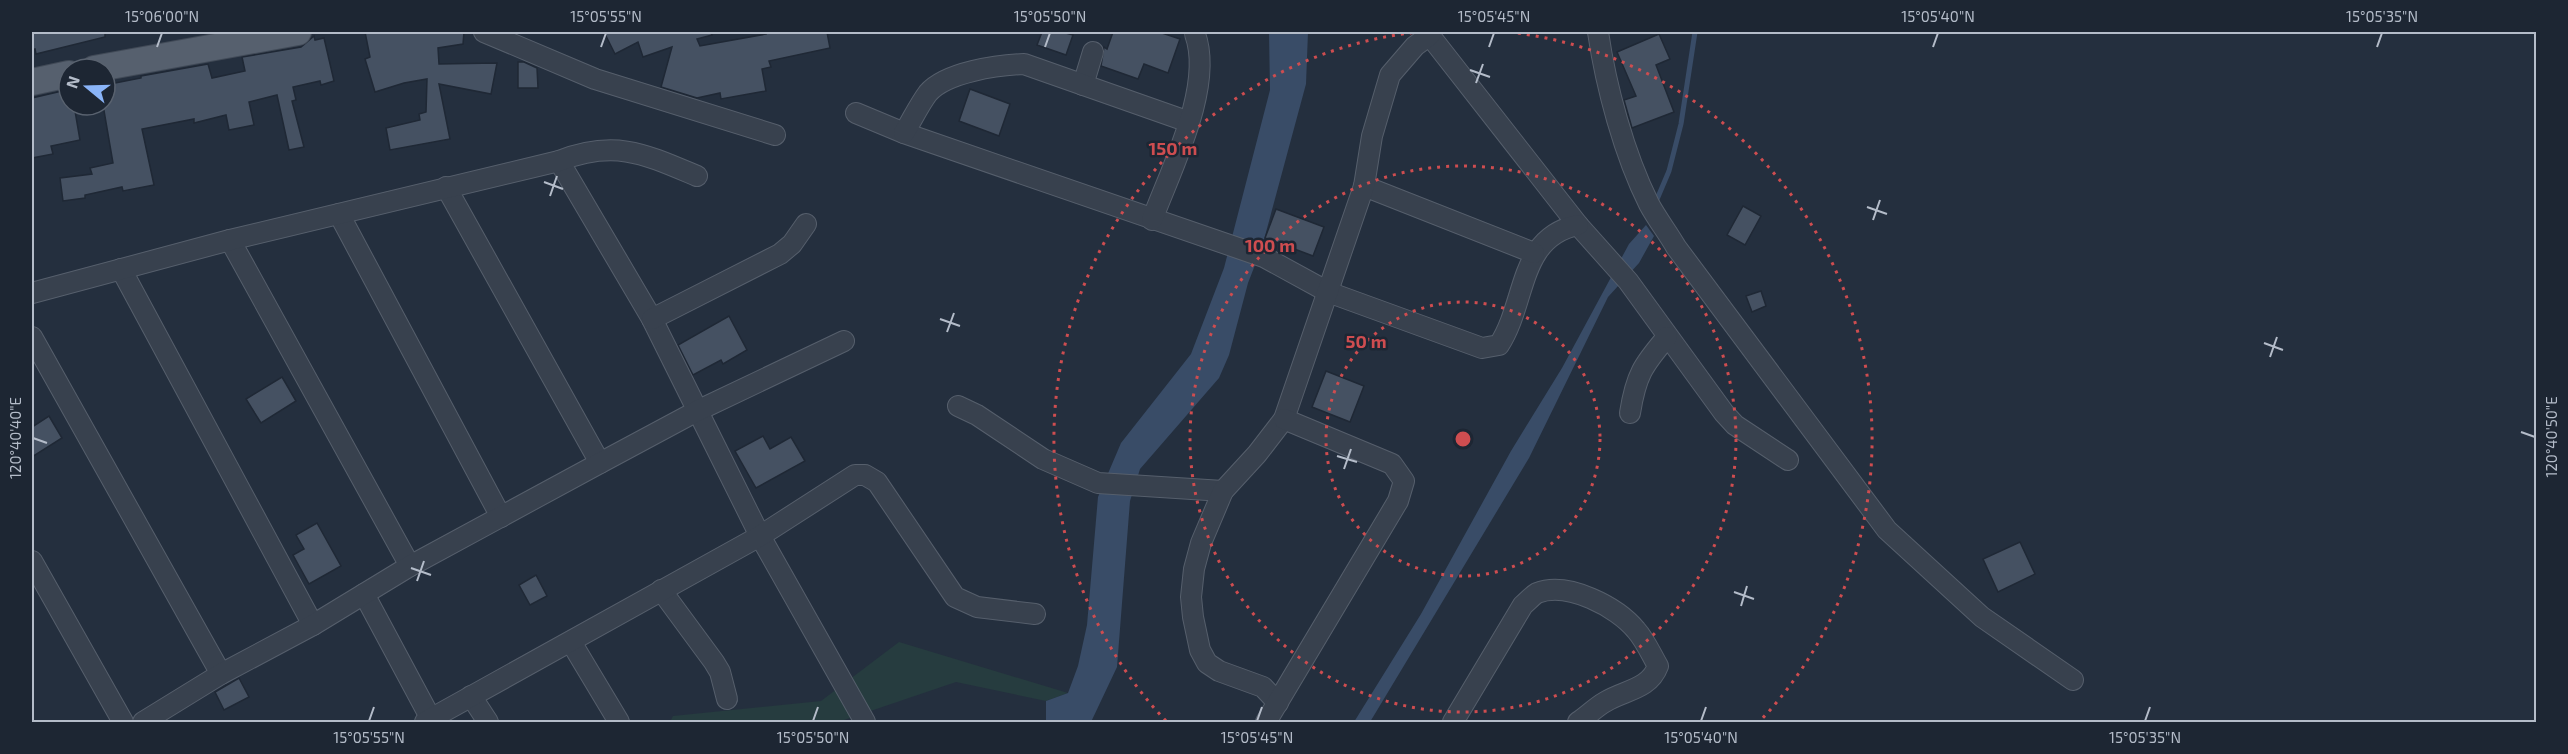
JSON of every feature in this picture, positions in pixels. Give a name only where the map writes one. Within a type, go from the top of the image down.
[{"type":"main road","points":[[117,65],[298,32]]},
{"type":"main road","points":[[32,82],[57,77]]},
{"type":"street","points":[[484,32],[594,79],[775,135]]},
{"type":"street","points":[[1598,32],[1613,102],[1630,155],[1655,212],[1676,247],[1887,530],[1982,617],[2073,680]]},
{"type":"street","points":[[1278,703],[1263,687],[1219,671],[1207,663],[1200,650],[1191,597],[1194,569],[1201,543],[1223,491],[1257,454],[1284,418],[1364,186],[1372,136],[1390,75],[1428,33],[1578,225],[1628,281],[1667,337],[1735,425],[1788,460]]},
{"type":"street","points":[[1152,220],[1189,122],[1200,82],[1199,46],[1195,34]]},
{"type":"street","points":[[1083,85],[1093,52]]},
{"type":"street","points":[[904,133],[929,92],[950,80],[983,67],[1024,64],[1189,122]]},
{"type":"street","points":[[856,113],[904,133],[1264,257],[1328,292],[1482,348],[1499,345],[1508,331],[1534,253],[1548,237],[1561,228],[1578,225]]},
{"type":"street","points":[[32,293],[230,240],[559,161],[583,152],[615,149],[650,156],[697,176]]},
{"type":"street","points":[[559,161],[652,320],[760,536],[865,723]]},
{"type":"street","points":[[1364,186],[1534,253]]},
{"type":"street","points":[[446,187],[600,463]]},
{"type":"street","points":[[339,214],[501,517]]},
{"type":"street","points":[[652,320],[780,254],[792,244],[806,224]]},
{"type":"street","points":[[230,240],[410,566]]},
{"type":"street","points":[[121,269],[313,625]]},
{"type":"street","points":[[32,337],[221,674]]},
{"type":"street","points":[[1630,413],[1634,388],[1643,365],[1667,337]]},
{"type":"street","points":[[143,723],[221,674],[313,625],[410,566],[697,411],[844,341]]},
{"type":"street","points":[[958,406],[977,415],[1043,459],[1098,483],[1223,491]]},
{"type":"street","points":[[1266,723],[1398,501],[1404,481],[1392,464],[1284,418]]},
{"type":"street","points":[[364,594],[428,721],[760,536],[855,476],[865,475],[877,482],[955,597],[977,607],[1035,614]]},
{"type":"street","points":[[32,561],[123,723]]},
{"type":"street","points":[[661,590],[714,662],[720,672],[727,699]]},
{"type":"street","points":[[1453,723],[1523,605],[1536,594],[1556,590],[1589,597],[1618,612],[1638,631],[1658,666],[1654,677],[1638,688],[1605,702],[1578,723]]},
{"type":"street","points":[[571,642],[619,723]]},
{"type":"street","points":[[471,696],[488,723]]},
{"type":"green space","points":[[899,642],[1068,693],[1046,701],[956,682],[844,720],[670,722],[673,716],[821,701]]},
{"type":"water","points":[[1269,32],[1308,32],[1306,84],[1262,247],[1248,283],[1229,355],[1219,378],[1140,469],[1130,501],[1117,667],[1091,722],[1046,722],[1046,701],[1068,693],[1078,666],[1087,625],[1098,497],[1121,443],[1191,354],[1224,268],[1270,90]]},
{"type":"water","points":[[1646,225],[1654,236],[1639,263],[1608,297],[1529,458],[1370,722],[1354,722],[1421,614],[1511,451],[1562,368],[1629,244]]},
{"type":"building","points":[[32,32],[105,32],[105,37],[36,54],[35,49],[32,50]]},
{"type":"building","points":[[365,32],[464,32],[463,44],[438,48],[439,64],[497,63],[491,94],[439,84],[450,139],[390,150],[386,128],[420,120],[419,114],[426,112],[427,79],[375,92],[365,59],[370,57]]},
{"type":"building","points":[[604,32],[711,32],[712,35],[697,39],[700,46],[766,34],[765,32],[827,32],[830,48],[769,61],[771,67],[762,69],[766,91],[721,99],[720,93],[697,98],[661,87],[672,47],[643,57],[638,42],[615,54]]},
{"type":"building","points":[[1042,32],[1062,32],[1073,35],[1066,55],[1037,45]]},
{"type":"building","points":[[1113,32],[1159,32],[1180,39],[1168,73],[1144,64],[1138,79],[1101,66],[1104,47],[1107,49]]},
{"type":"building","points":[[1659,34],[1670,59],[1656,65],[1674,112],[1632,128],[1624,100],[1636,96],[1617,52]]},
{"type":"building","points":[[314,36],[315,40],[324,38],[334,81],[321,85],[320,81],[293,87],[296,100],[292,101],[304,147],[289,150],[277,95],[249,102],[254,125],[229,130],[226,115],[194,123],[194,119],[142,129],[154,185],[123,191],[122,187],[85,195],[85,198],[63,201],[60,178],[92,174],[90,168],[113,163],[105,117],[117,117],[117,83],[208,64],[212,78],[245,71],[242,57],[301,47]]},
{"type":"building","points":[[518,62],[524,62],[537,68],[538,88],[518,88]]},
{"type":"building","points":[[970,89],[1010,104],[999,136],[959,121]]},
{"type":"building","points":[[57,92],[57,117],[76,117],[80,140],[51,146],[53,154],[32,158],[32,98]]},
{"type":"building","points":[[1743,206],[1761,216],[1745,245],[1727,235]]},
{"type":"building","points":[[1276,209],[1324,227],[1313,256],[1265,238]]},
{"type":"building","points":[[1761,291],[1766,306],[1752,312],[1746,296]]},
{"type":"building","points":[[729,316],[747,350],[723,364],[721,360],[693,375],[678,345]]},
{"type":"building","points":[[1326,371],[1364,386],[1350,422],[1312,407]]},
{"type":"building","points":[[282,377],[296,401],[261,423],[246,399]]},
{"type":"building","points":[[49,416],[62,438],[32,457],[32,427]]},
{"type":"building","points":[[763,436],[770,449],[791,437],[805,461],[756,488],[735,451]]},
{"type":"building","points":[[317,523],[341,566],[309,584],[293,555],[304,549],[296,535]]},
{"type":"building","points":[[2020,542],[2035,574],[1998,592],[1983,559]]},
{"type":"building","points":[[536,575],[547,596],[530,605],[519,585]]},
{"type":"building","points":[[239,678],[249,697],[224,710],[215,692]]},
{"type":"waterway","points":[[1655,204],[1669,171],[1681,124],[1695,32]]}]
